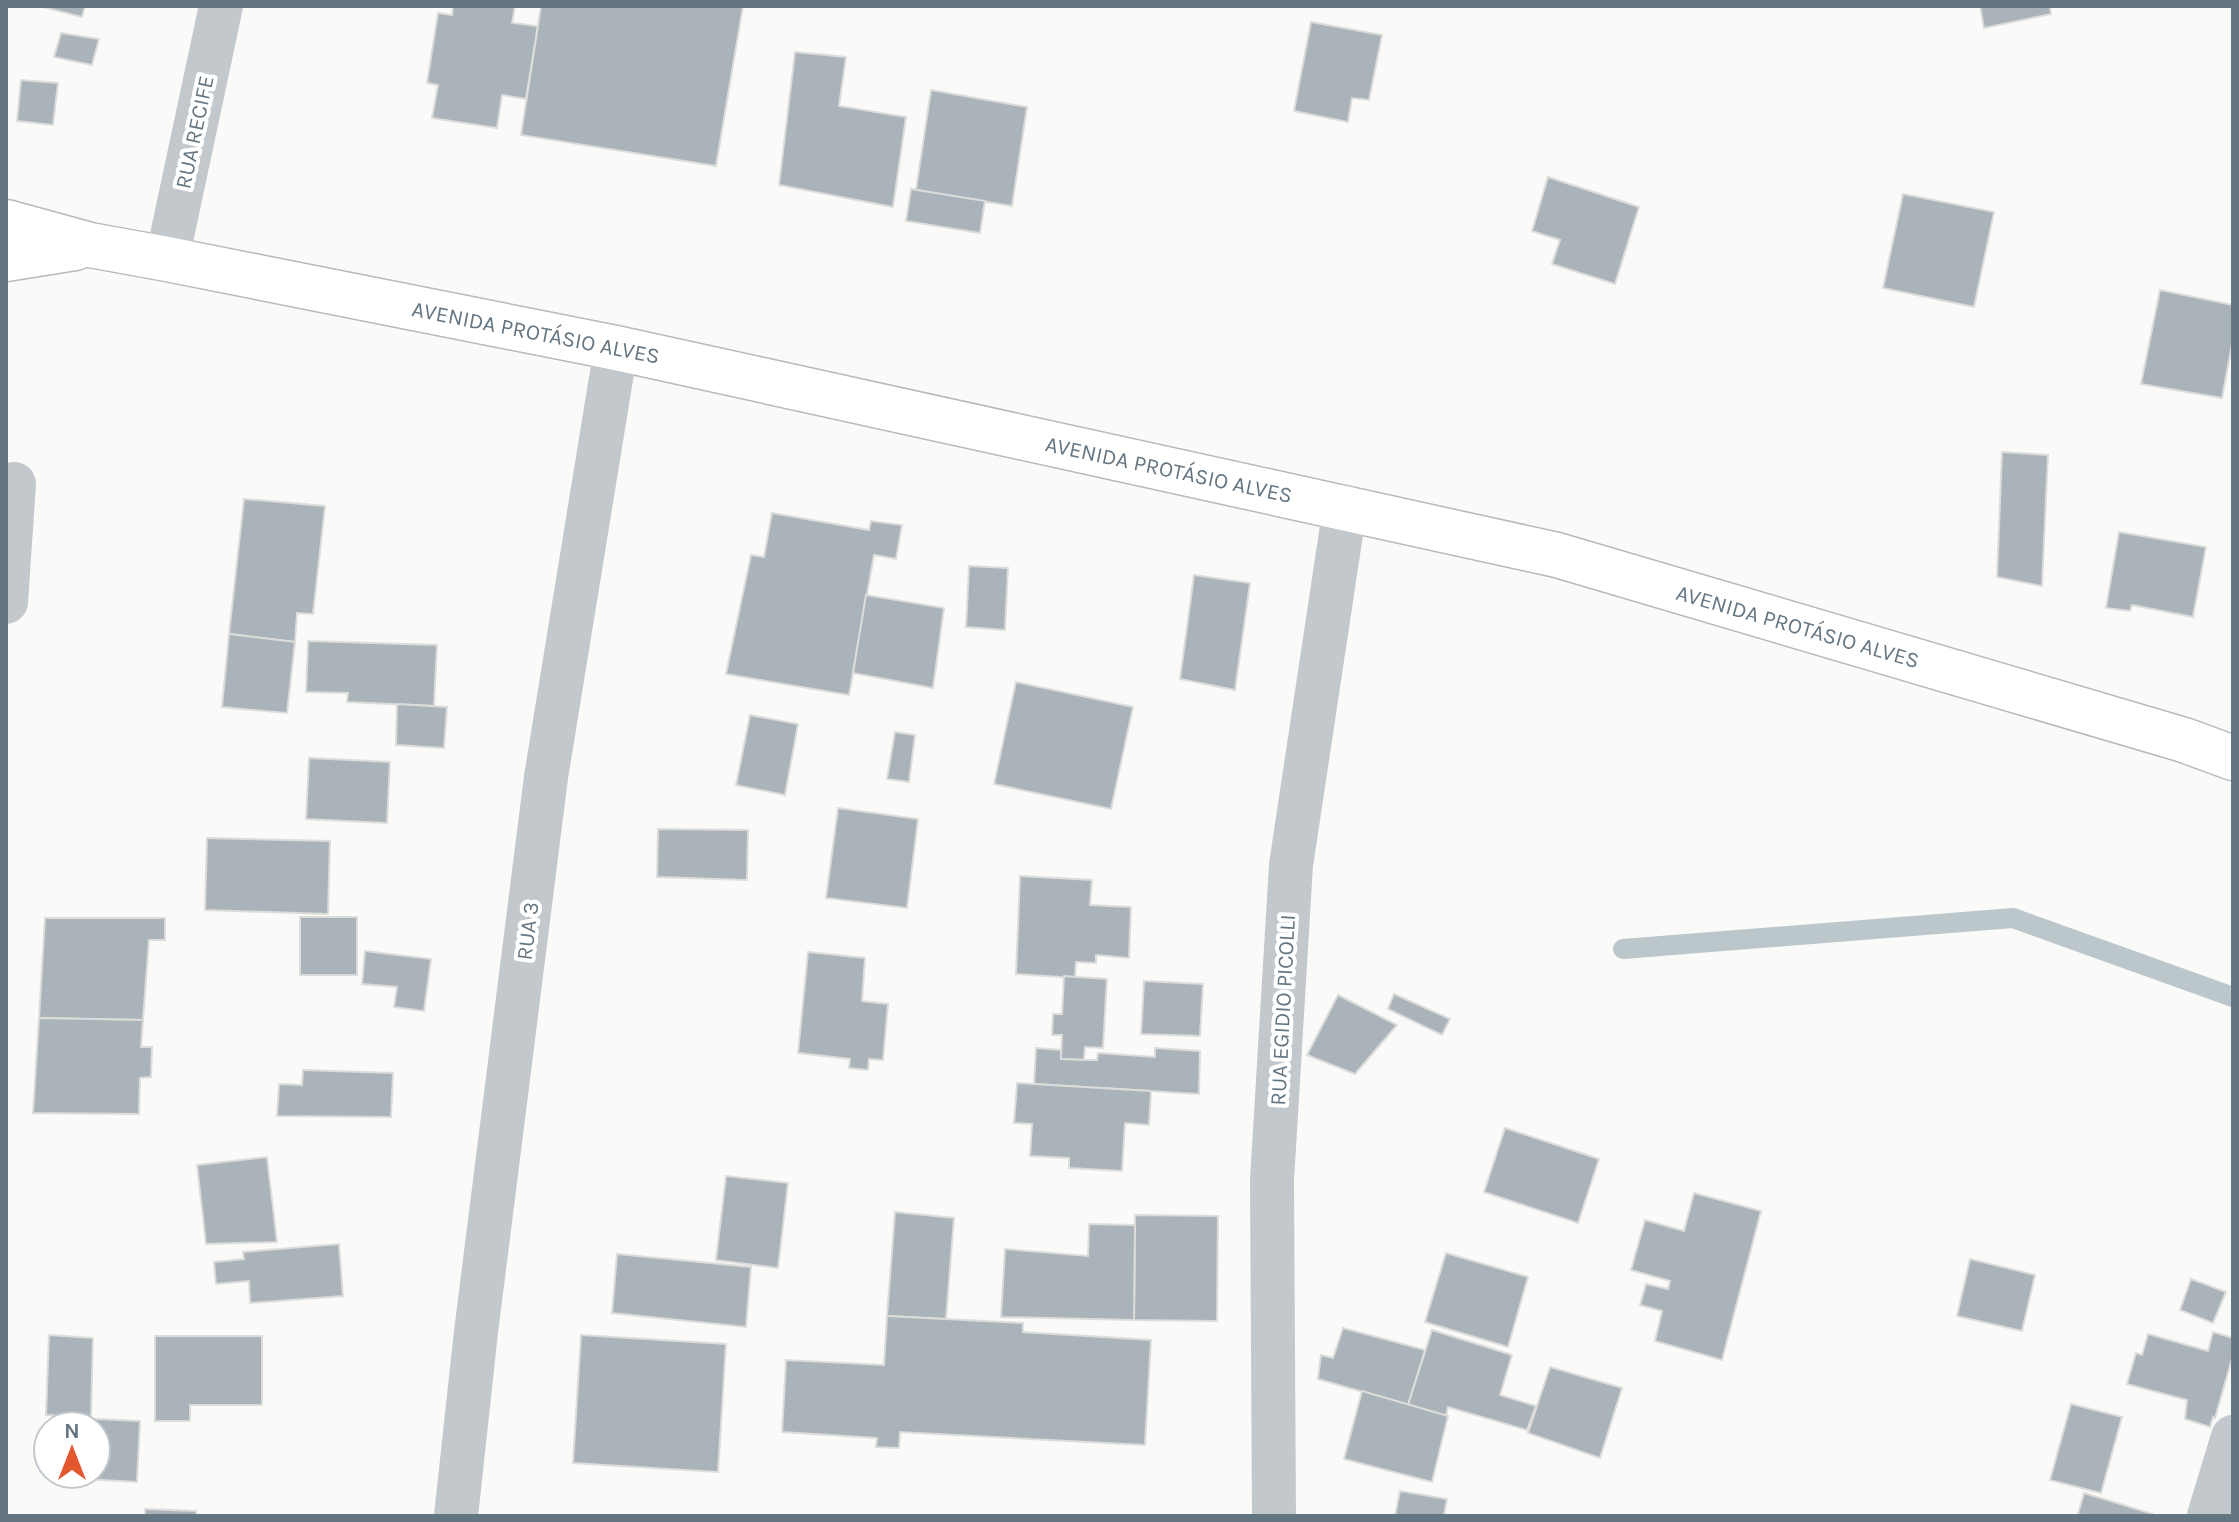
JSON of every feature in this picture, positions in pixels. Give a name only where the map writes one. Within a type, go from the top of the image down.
[{"type":"main road","name":"AVENIDA PROTÁSIO ALVES","points":[[6,222],[90,245],[616,348],[1557,555],[2184,740],[2233,758]]},
{"type":"main road","name":"AVENIDA PROTÁSIO ALVES","points":[[6,259],[90,245]]},
{"type":"street","name":"RUA RECIFE","points":[[167,259],[221,6]]},
{"type":"street","name":"RUA 3","points":[[456,1516],[546,777],[616,348]]},
{"type":"street","points":[[6,602],[14,484]]},
{"type":"street","name":"RUA EGIDIO PICOLLI","points":[[1274,1516],[1272,1180],[1291,865],[1345,507]]},
{"type":"street","points":[[2209,1516],[2233,1437]]},
{"type":"building","points":[[39,6],[85,6],[82,17]]},
{"type":"building","points":[[453,6],[515,6],[512,23],[538,26],[526,99],[502,95],[497,128],[432,118],[438,85],[427,83],[438,13],[452,15]]},
{"type":"building","points":[[541,6],[743,6],[716,166],[521,135]]},
{"type":"building","points":[[1980,6],[2050,6],[2051,14],[1984,28]]},
{"type":"building","points":[[1311,22],[1382,35],[1369,100],[1352,98],[1348,122],[1294,111]]},
{"type":"building","points":[[61,33],[99,39],[92,65],[54,57]]},
{"type":"building","points":[[795,52],[846,57],[839,106],[906,117],[893,207],[779,185]]},
{"type":"building","points":[[21,80],[58,83],[53,125],[17,121]]},
{"type":"building","points":[[931,90],[1027,107],[1012,206],[916,190]]},
{"type":"building","points":[[1548,177],[1639,207],[1615,284],[1552,264],[1560,240],[1532,231]]},
{"type":"building","points":[[911,189],[985,201],[980,233],[906,221]]},
{"type":"building","points":[[1903,194],[1994,212],[1974,307],[1883,288]]},
{"type":"building","points":[[2160,290],[2233,305],[2233,339],[2222,398],[2141,384]]},
{"type":"building","points":[[2002,452],[2048,455],[2042,586],[1997,577]]},
{"type":"building","points":[[244,499],[325,506],[313,614],[297,613],[295,642],[229,634]]},
{"type":"building","points":[[772,513],[869,530],[871,521],[902,525],[896,559],[874,555],[849,695],[726,674],[751,555],[764,557]]},
{"type":"building","points":[[2119,532],[2206,547],[2193,617],[2132,605],[2130,611],[2106,608]]},
{"type":"building","points":[[969,566],[1008,568],[1005,630],[966,627]]},
{"type":"building","points":[[1194,575],[1250,583],[1235,690],[1180,679]]},
{"type":"building","points":[[866,595],[944,608],[933,688],[853,673]]},
{"type":"building","points":[[229,634],[295,642],[287,713],[222,707]]},
{"type":"building","points":[[308,641],[437,645],[434,706],[347,702],[348,693],[306,692]]},
{"type":"building","points":[[1016,682],[1133,707],[1111,809],[994,784]]},
{"type":"building","points":[[397,704],[447,707],[444,748],[396,745]]},
{"type":"building","points":[[750,715],[798,724],[785,795],[736,785]]},
{"type":"building","points":[[895,732],[915,735],[909,782],[887,779]]},
{"type":"building","points":[[309,758],[390,762],[387,823],[306,819]]},
{"type":"building","points":[[838,808],[918,819],[907,908],[826,898]]},
{"type":"building","points":[[658,829],[748,830],[747,880],[657,877]]},
{"type":"building","points":[[207,838],[330,841],[328,914],[205,910]]},
{"type":"building","points":[[1020,876],[1092,880],[1090,905],[1131,907],[1129,958],[1096,955],[1096,963],[1076,962],[1075,978],[1016,974]]},
{"type":"building","points":[[300,917],[357,917],[357,975],[300,975]]},
{"type":"building","points":[[45,918],[165,918],[165,940],[149,940],[143,1020],[39,1018]]},
{"type":"building","points":[[365,951],[431,959],[424,1011],[394,1007],[397,987],[362,984]]},
{"type":"building","points":[[808,952],[865,958],[862,1001],[888,1004],[883,1060],[869,1059],[868,1070],[849,1068],[850,1059],[798,1053]]},
{"type":"building","points":[[1064,976],[1107,979],[1103,1048],[1085,1047],[1084,1060],[1061,1059],[1062,1035],[1052,1035],[1053,1014],[1062,1014]]},
{"type":"building","points":[[1144,981],[1203,984],[1200,1036],[1141,1034]]},
{"type":"building","points":[[1394,994],[1450,1019],[1442,1035],[1388,1009]]},
{"type":"building","points":[[1338,995],[1397,1025],[1355,1074],[1307,1055]]},
{"type":"building","points":[[39,1018],[143,1020],[141,1047],[152,1047],[151,1077],[140,1078],[139,1114],[33,1113]]},
{"type":"building","points":[[1036,1048],[1061,1050],[1061,1059],[1084,1060],[1097,1060],[1098,1053],[1155,1057],[1155,1048],[1200,1051],[1199,1094],[1034,1084]]},
{"type":"building","points":[[303,1070],[393,1073],[391,1117],[277,1116],[279,1084],[302,1085]]},
{"type":"building","points":[[1017,1083],[1151,1091],[1149,1125],[1125,1123],[1122,1171],[1069,1168],[1069,1158],[1030,1156],[1032,1124],[1014,1123]]},
{"type":"building","points":[[1505,1128],[1599,1159],[1578,1223],[1484,1192]]},
{"type":"building","points":[[267,1157],[277,1242],[206,1244],[197,1165]]},
{"type":"building","points":[[726,1176],[788,1183],[778,1268],[716,1260]]},
{"type":"building","points":[[1694,1193],[1761,1211],[1722,1360],[1655,1341],[1662,1311],[1640,1305],[1646,1284],[1668,1289],[1670,1281],[1631,1270],[1645,1220],[1684,1231]]},
{"type":"building","points":[[895,1212],[954,1218],[946,1319],[887,1316]]},
{"type":"building","points":[[1135,1215],[1218,1216],[1217,1321],[1134,1320]]},
{"type":"building","points":[[1089,1224],[1135,1225],[1134,1320],[1001,1317],[1005,1249],[1088,1256]]},
{"type":"building","points":[[339,1244],[343,1296],[250,1303],[249,1281],[216,1284],[214,1262],[244,1259],[243,1252]]},
{"type":"building","points":[[1446,1253],[1528,1277],[1508,1347],[1425,1322]]},
{"type":"building","points":[[617,1254],[751,1267],[746,1327],[612,1313]]},
{"type":"building","points":[[1970,1259],[2035,1275],[2022,1331],[1957,1316]]},
{"type":"building","points":[[2191,1279],[2226,1292],[2213,1323],[2180,1310]]},
{"type":"building","points":[[887,1316],[1023,1323],[1023,1332],[1151,1340],[1145,1445],[900,1432],[899,1448],[876,1447],[877,1438],[782,1432],[786,1360],[884,1365]]},
{"type":"building","points":[[1343,1328],[1425,1350],[1408,1405],[1318,1379],[1321,1355],[1333,1358]]},
{"type":"building","points":[[1432,1330],[1512,1355],[1500,1395],[1536,1406],[1527,1430],[1448,1407],[1446,1416],[1408,1405]]},
{"type":"building","points":[[2213,1332],[2233,1338],[2233,1355],[2210,1427],[2185,1419],[2187,1400],[2127,1384],[2136,1353],[2142,1355],[2148,1334],[2208,1351]]},
{"type":"building","points":[[49,1335],[93,1338],[91,1410],[46,1410]]},
{"type":"building","points":[[581,1335],[726,1344],[718,1472],[573,1463]]},
{"type":"building","points":[[155,1336],[262,1336],[262,1405],[190,1405],[190,1421],[155,1421]]},
{"type":"building","points":[[1550,1367],[1622,1388],[1600,1458],[1528,1433]]},
{"type":"building","points":[[1362,1391],[1448,1416],[1432,1482],[1344,1459]]},
{"type":"building","points":[[2071,1404],[2122,1417],[2101,1493],[2050,1480]]},
{"type":"building","points":[[112,1420],[140,1421],[137,1482],[112,1481]]},
{"type":"building","points":[[1400,1491],[1447,1499],[1444,1516],[1395,1516]]},
{"type":"building","points":[[2084,1493],[2153,1514],[2078,1514]]},
{"type":"building","points":[[145,1509],[196,1511],[196,1516],[145,1516]]},
{"type":"waterway","points":[[1623,949],[2013,918],[2233,997]]}]
